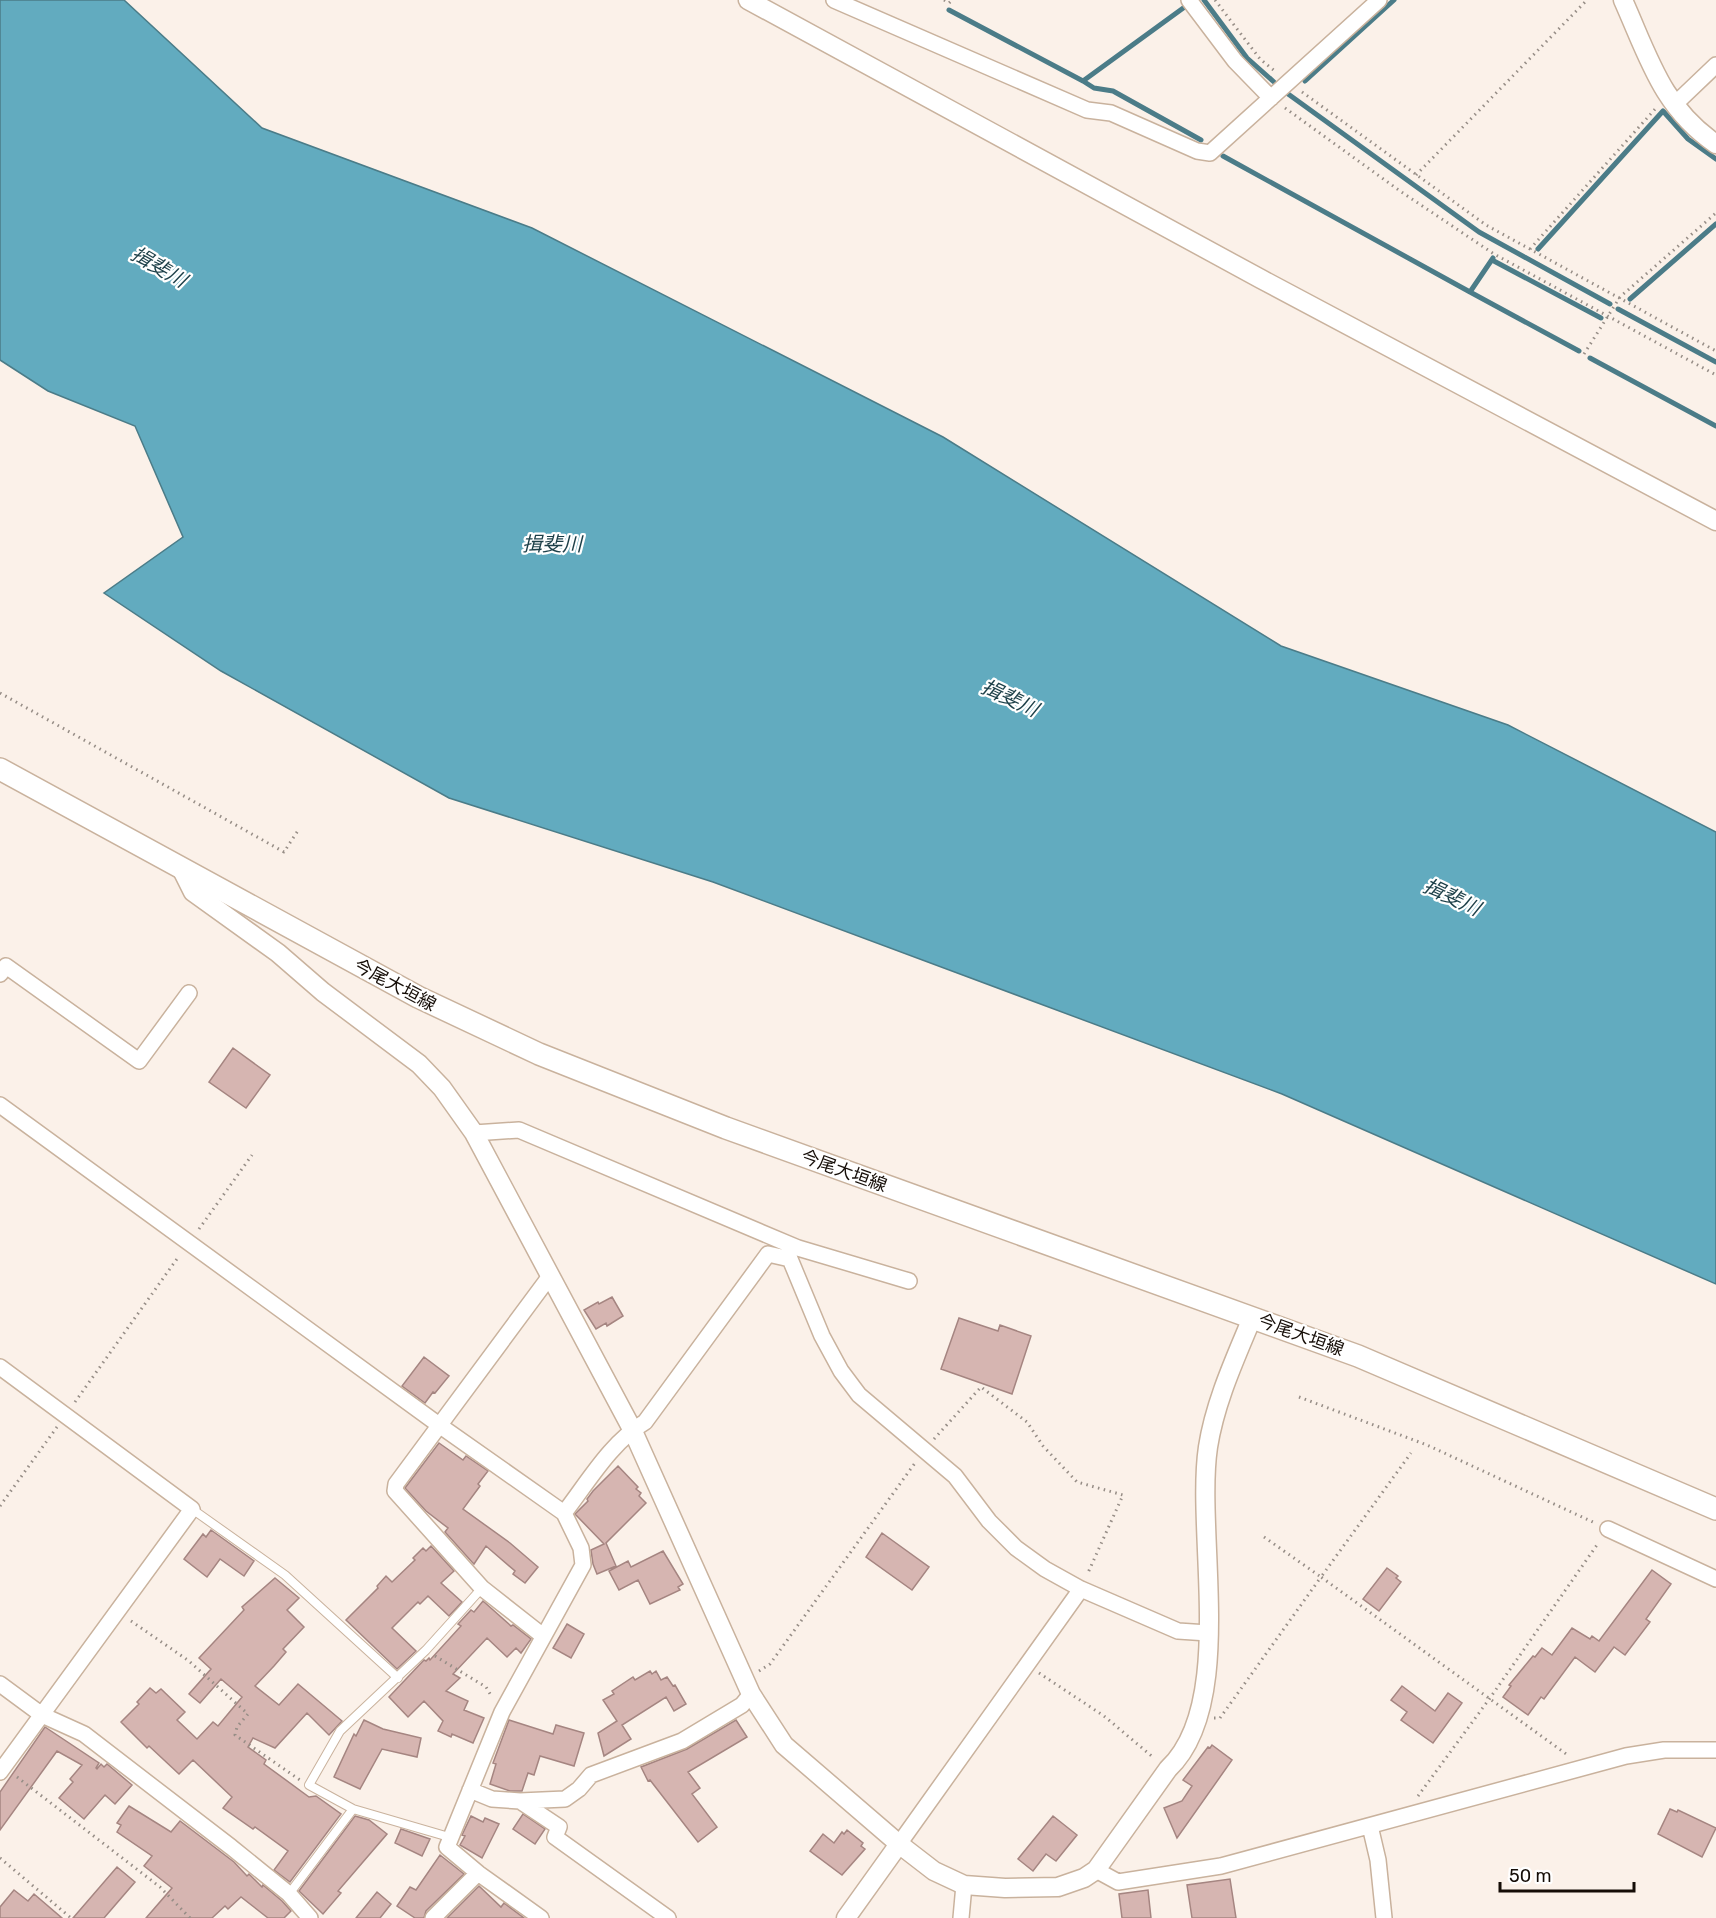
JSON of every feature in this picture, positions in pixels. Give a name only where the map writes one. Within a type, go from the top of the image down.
[{"type":"main road","name":"今尾大垣線","points":[[0,769],[418,997],[539,1054],[737,1132],[1410,1377],[1716,1509]]},
{"type":"street","points":[[748,0],[1261,279],[1716,521]]},
{"type":"street","points":[[834,0],[1087,110],[1111,113],[1197,151],[1210,153],[1379,0]]},
{"type":"street","points":[[1189,0],[1235,61],[1271,98]]},
{"type":"street","points":[[1623,0],[1670,101],[1695,130],[1716,144]]},
{"type":"street","points":[[1670,101],[1716,65]]},
{"type":"street","points":[[182,870],[193,892],[278,953],[323,992],[419,1064],[442,1088],[474,1133],[632,1429],[748,1687],[784,1745],[899,1844],[934,1871],[964,1886],[1058,1887],[1084,1878],[1096,1870],[1168,1769],[1179,1759],[1198,1716],[1206,1680],[1208,1633],[1205,1475],[1208,1447],[1213,1422],[1227,1380],[1252,1318]]},
{"type":"street","points":[[0,974],[6,966],[139,1061],[189,993]]},
{"type":"street","points":[[0,1105],[439,1425],[564,1513],[581,1548],[582,1565],[502,1712],[447,1847],[478,1873],[541,1918]]},
{"type":"street","points":[[474,1133],[519,1130],[798,1248],[909,1281]]},
{"type":"street","points":[[564,1513],[617,1444],[632,1429],[645,1422],[768,1254],[790,1259],[822,1335],[841,1371],[859,1395],[955,1476],[989,1521],[1016,1548],[1081,1589],[1178,1631],[1208,1633]]},
{"type":"street","points":[[543,1636],[482,1588],[395,1491],[396,1484],[550,1276]]},
{"type":"street","points":[[0,1367],[192,1509],[2,1770]]},
{"type":"street","points":[[1608,1529],[1716,1579]]},
{"type":"street","points":[[846,1918],[1081,1589]]},
{"type":"street","points":[[0,1684],[42,1715],[84,1734],[289,1894],[310,1918]]},
{"type":"street","points":[[470,1790],[492,1798],[520,1801],[566,1799],[591,1775],[682,1741],[742,1705],[748,1687]]},
{"type":"street","points":[[1096,1870],[1118,1882],[1221,1866],[1626,1756],[1664,1750],[1716,1750]]},
{"type":"street","points":[[520,1801],[559,1827],[555,1837],[668,1918]]},
{"type":"street","points":[[1370,1826],[1378,1860],[1384,1918]]},
{"type":"street","points":[[433,1918],[478,1873]]},
{"type":"street","points":[[961,1918],[964,1886]]},
{"type":"lane","points":[[192,1509],[285,1575],[398,1678]]},
{"type":"lane","points":[[449,1838],[353,1809],[309,1785],[340,1731],[426,1650],[482,1588]]},
{"type":"lane","points":[[289,1894],[353,1809]]},
{"type":"path","points":[[944,0],[948,3],[952,0]]},
{"type":"path","points":[[1215,0],[1260,59],[1288,82],[1486,225],[1716,351]]},
{"type":"path","points":[[1416,175],[1587,0]]},
{"type":"path","points":[[1271,98],[1400,191],[1494,254],[1716,375]]},
{"type":"path","points":[[1529,249],[1670,101]]},
{"type":"path","points":[[1584,354],[1620,297],[1716,213]]},
{"type":"path","points":[[0,693],[284,852],[299,829]]},
{"type":"path","points":[[0,1506],[252,1155]]},
{"type":"path","points":[[748,1687],[770,1664],[925,1449],[981,1387],[1027,1422],[1042,1446],[1077,1482],[1123,1495],[1081,1589]]},
{"type":"path","points":[[1299,1397],[1428,1445],[1608,1529],[1490,1698],[1415,1800],[1415,1814]]},
{"type":"path","points":[[1198,1716],[1220,1718],[1411,1453]]},
{"type":"path","points":[[1264,1537],[1573,1759],[1578,1770]]},
{"type":"path","points":[[117,1612],[189,1661],[248,1714],[237,1727],[235,1735],[309,1785]]},
{"type":"path","points":[[426,1650],[486,1687],[502,1712]]},
{"type":"path","points":[[1028,1665],[1104,1716],[1168,1769]]},
{"type":"path","points":[[2,1770],[160,1887],[190,1918]]},
{"type":"path","points":[[0,1858],[70,1918]]},
{"type":"water","name":"揖斐川","points":[[0,0],[124,0],[262,128],[532,228],[943,437],[1281,646],[1508,725],[1716,832],[1716,1284],[1282,1094],[713,882],[449,798],[221,671],[104,593],[183,537],[135,426],[48,391],[0,360]]},
{"type":"building","points":[[233,1048],[270,1075],[246,1108],[209,1082]]},
{"type":"building","points":[[612,1297],[623,1316],[607,1326],[606,1323],[596,1329],[584,1310]]},
{"type":"building","points":[[959,1318],[998,1331],[1000,1325],[1031,1336],[1012,1394],[941,1369]]},
{"type":"building","points":[[424,1357],[449,1376],[425,1403],[402,1386]]},
{"type":"building","points":[[439,1443],[463,1460],[466,1456],[488,1471],[463,1509],[510,1543],[538,1567],[525,1583],[513,1574],[515,1571],[486,1546],[474,1564],[445,1532],[448,1528],[426,1511],[405,1488]]},
{"type":"building","points":[[618,1466],[638,1487],[636,1489],[641,1493],[639,1496],[646,1503],[606,1543],[616,1566],[597,1574],[591,1550],[604,1544],[575,1514],[588,1501],[593,1491]]},
{"type":"building","points":[[211,1530],[254,1561],[244,1576],[220,1559],[207,1577],[184,1559],[203,1534],[206,1537]]},
{"type":"building","points":[[882,1533],[929,1567],[912,1590],[866,1557]]},
{"type":"building","points":[[431,1546],[454,1571],[441,1583],[462,1602],[449,1616],[428,1596],[420,1604],[418,1602],[392,1628],[416,1651],[397,1669],[346,1620],[378,1588],[377,1586],[386,1576],[392,1582],[415,1560],[413,1558],[423,1548],[426,1551]]},
{"type":"building","points":[[663,1551],[683,1584],[678,1587],[680,1590],[650,1604],[638,1580],[619,1590],[609,1571],[628,1561],[631,1567]]},
{"type":"building","points":[[1387,1568],[1398,1576],[1396,1578],[1401,1582],[1379,1611],[1363,1599]]},
{"type":"building","points":[[1652,1570],[1671,1584],[1646,1619],[1650,1622],[1625,1655],[1614,1647],[1595,1672],[1575,1657],[1544,1699],[1541,1697],[1528,1715],[1503,1697],[1511,1686],[1509,1685],[1533,1656],[1535,1657],[1542,1648],[1552,1655],[1572,1628],[1590,1639],[1592,1636],[1599,1641]]},
{"type":"building","points":[[275,1578],[299,1598],[287,1610],[304,1627],[283,1649],[286,1652],[255,1686],[279,1705],[298,1684],[342,1721],[329,1735],[307,1713],[275,1748],[253,1738],[248,1747],[266,1760],[264,1764],[309,1797],[316,1796],[341,1814],[290,1882],[274,1870],[288,1851],[255,1827],[253,1829],[223,1808],[232,1797],[193,1760],[179,1774],[149,1746],[147,1748],[121,1722],[139,1704],[137,1702],[150,1688],[156,1693],[161,1689],[185,1712],[177,1720],[197,1739],[213,1722],[218,1726],[242,1697],[221,1679],[200,1703],[189,1694],[211,1669],[199,1658],[244,1610],[242,1607]]},
{"type":"building","points":[[483,1601],[511,1626],[513,1625],[531,1639],[521,1653],[516,1648],[507,1657],[487,1638],[453,1674],[460,1678],[446,1691],[468,1701],[464,1710],[484,1718],[473,1743],[438,1731],[443,1721],[424,1701],[408,1717],[389,1697],[424,1660],[429,1658],[430,1660],[461,1626],[458,1624],[471,1610],[474,1612]]},
{"type":"building","points":[[567,1624],[584,1634],[571,1658],[553,1648]]},
{"type":"building","points":[[650,1671],[652,1674],[656,1671],[661,1680],[667,1677],[673,1686],[675,1685],[686,1704],[674,1711],[666,1697],[622,1725],[631,1739],[604,1756],[598,1733],[617,1721],[603,1700],[614,1694],[612,1691],[633,1677],[635,1680]]},
{"type":"building","points":[[1402,1686],[1435,1711],[1448,1693],[1462,1703],[1433,1743],[1401,1720],[1407,1712],[1391,1700]]},
{"type":"building","points":[[364,1720],[383,1729],[421,1738],[417,1757],[382,1749],[360,1789],[334,1777],[354,1734],[356,1736]]},
{"type":"building","points":[[509,1720],[553,1734],[556,1725],[584,1733],[574,1766],[540,1756],[534,1775],[528,1773],[522,1791],[510,1791],[490,1784],[496,1764],[493,1763]]},
{"type":"building","points":[[736,1720],[747,1737],[688,1772],[700,1788],[692,1794],[717,1827],[698,1842],[650,1780],[648,1781],[641,1767],[687,1749]]},
{"type":"building","points":[[45,1727],[99,1763],[97,1769],[101,1764],[104,1767],[107,1764],[132,1785],[115,1804],[105,1795],[84,1819],[59,1798],[73,1782],[70,1779],[82,1765],[57,1751],[0,1830],[0,1792]]},
{"type":"building","points":[[1212,1745],[1232,1760],[1177,1838],[1164,1808],[1182,1801],[1192,1786],[1183,1780],[1208,1747]]},
{"type":"building","points":[[129,1806],[171,1832],[180,1821],[234,1862],[247,1876],[249,1874],[262,1887],[263,1885],[291,1911],[284,1918],[268,1918],[241,1897],[228,1909],[225,1906],[212,1918],[146,1918],[172,1888],[144,1866],[152,1856],[117,1832],[121,1825],[117,1823]]},
{"type":"building","points":[[1670,1809],[1677,1812],[1678,1810],[1716,1828],[1702,1857],[1658,1834]]},
{"type":"building","points":[[523,1814],[545,1829],[535,1844],[513,1829]]},
{"type":"building","points":[[355,1816],[369,1820],[387,1834],[338,1891],[341,1893],[323,1914],[299,1891]]},
{"type":"building","points":[[471,1816],[483,1822],[485,1818],[499,1824],[482,1858],[460,1845]]},
{"type":"building","points":[[1053,1816],[1077,1835],[1056,1861],[1046,1854],[1033,1871],[1018,1859]]},
{"type":"building","points":[[401,1829],[430,1839],[422,1856],[395,1843]]},
{"type":"building","points":[[847,1830],[863,1843],[861,1846],[865,1849],[842,1875],[810,1851],[823,1834],[834,1843],[842,1832],[844,1834]]},
{"type":"building","points":[[440,1855],[464,1874],[426,1911],[424,1918],[415,1918],[397,1906],[410,1887],[416,1890]]},
{"type":"building","points":[[117,1867],[135,1882],[104,1918],[73,1918]]},
{"type":"building","points":[[1230,1879],[1236,1918],[1192,1918],[1187,1885]]},
{"type":"building","points":[[479,1886],[501,1907],[504,1903],[524,1918],[447,1918]]},
{"type":"building","points":[[14,1890],[28,1901],[34,1894],[62,1918],[0,1918],[0,1907]]},
{"type":"building","points":[[1148,1890],[1151,1918],[1122,1918],[1119,1894]]},
{"type":"building","points":[[377,1892],[391,1904],[380,1918],[356,1918]]},
{"type":"waterway","points":[[1204,0],[1247,58],[1274,82]]},
{"type":"waterway","points":[[1305,81],[1394,0]]},
{"type":"waterway","points":[[1186,6],[1083,81],[1094,88],[1113,91],[1201,140]]},
{"type":"waterway","points":[[949,10],[1083,81]]},
{"type":"waterway","points":[[1284,91],[1479,232],[1610,304]]},
{"type":"waterway","points":[[1538,249],[1663,111],[1688,139],[1716,159]]},
{"type":"waterway","points":[[1223,156],[1470,292],[1493,258]]},
{"type":"waterway","points":[[1630,299],[1716,224]]},
{"type":"waterway","points":[[1492,260],[1601,318]]},
{"type":"waterway","points":[[1470,292],[1579,351]]},
{"type":"waterway","points":[[1618,309],[1716,362]]},
{"type":"waterway","points":[[1590,358],[1716,426]]}]
